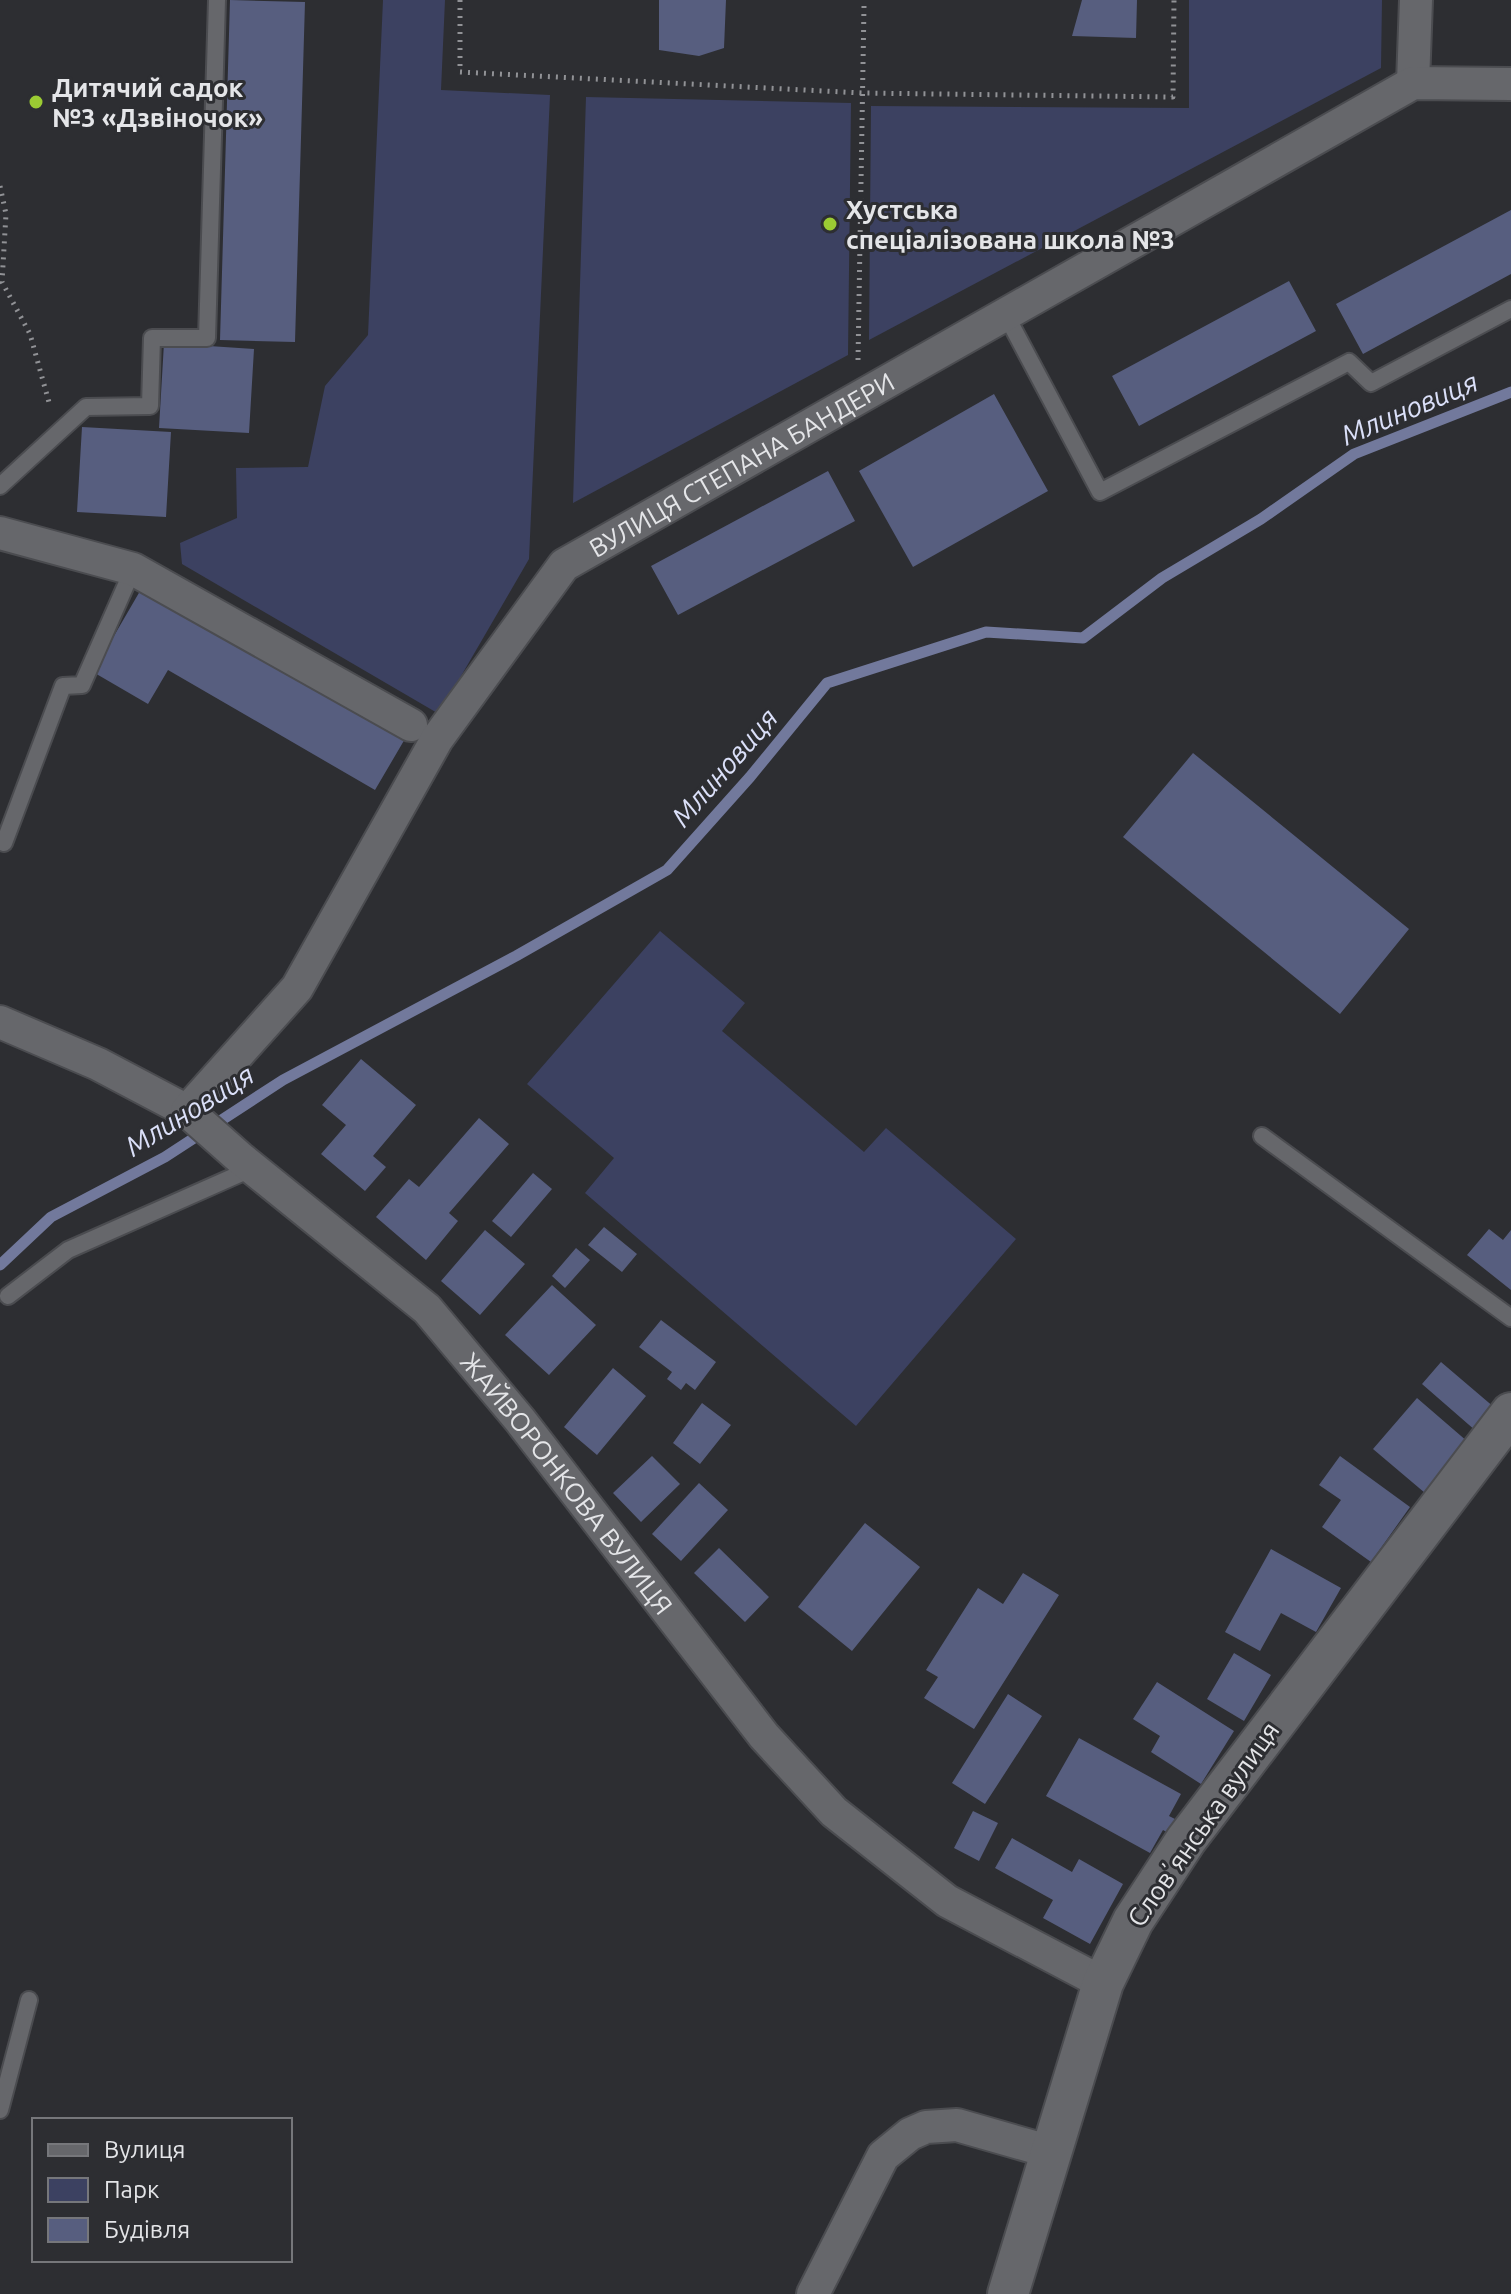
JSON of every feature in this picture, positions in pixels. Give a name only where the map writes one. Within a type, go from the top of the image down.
[{"type":"street","points":[[1416,0],[1413,83],[1511,84]]},
{"type":"street","name":"ВУЛИЦЯ СТЕПАНА БАНДЕРИ","points":[[187,1111],[297,988],[437,739],[564,565],[1413,83]]},
{"type":"street","points":[[0,533],[133,569],[411,725]]},
{"type":"street","name":"ЖАЙВОРОНКОВА ВУЛИЦЯ","points":[[0,1022],[98,1064],[187,1111],[427,1309],[520,1420],[764,1736],[834,1812],[947,1901],[1103,1983]]},
{"type":"street","name":"Словʼянська вулиця","points":[[1008,2294],[1103,1983],[1133,1921],[1186,1840],[1511,1413]]},
{"type":"street","points":[[813,2294],[883,2156],[910,2134],[926,2127],[957,2125],[1051,2152]]},
{"type":"lane","points":[[0,486],[86,407],[150,406],[152,338],[207,338],[217,0]]},
{"type":"lane","points":[[1006,315],[1100,492],[1349,362],[1371,383],[1511,309]]},
{"type":"lane","points":[[4,843],[63,686],[82,685],[133,569]]},
{"type":"lane","points":[[1262,1136],[1511,1318]]},
{"type":"lane","points":[[8,1296],[68,1250],[247,1163]]},
{"type":"lane","points":[[0,2110],[29,2000]]},
{"type":"path","points":[[460,0],[460,72],[862,93],[1173,97],[1174,0]]},
{"type":"path","points":[[854,401],[858,358],[864,6]]},
{"type":"path","points":[[0,186],[6,214],[2,282],[30,334],[58,433]]},
{"type":"green space","points":[[383,0],[445,0],[441,90],[550,95],[529,559],[439,714],[182,564],[180,543],[237,518],[236,468],[308,467],[325,386],[368,335]]},
{"type":"green space","points":[[1189,0],[1382,0],[1381,68],[869,340],[871,106],[1189,108]]},
{"type":"green space","points":[[586,97],[851,103],[848,355],[573,503]]},
{"type":"green space","points":[[660,931],[745,1003],[722,1031],[864,1152],[886,1128],[1016,1239],[856,1426],[585,1193],[614,1158],[527,1084]]},
{"type":"building","points":[[230,0],[305,2],[295,342],[220,340]]},
{"type":"building","points":[[659,0],[726,0],[724,48],[699,56],[659,50]]},
{"type":"building","points":[[1082,0],[1137,0],[1136,38],[1072,36]]},
{"type":"building","points":[[1511,210],[1511,274],[1363,354],[1336,304]]},
{"type":"building","points":[[1289,281],[1316,331],[1139,426],[1112,376]]},
{"type":"building","points":[[164,343],[254,349],[249,433],[159,428]]},
{"type":"building","points":[[994,394],[1048,491],[913,567],[859,471]]},
{"type":"building","points":[[82,427],[171,432],[166,517],[77,512]]},
{"type":"building","points":[[828,471],[855,521],[678,615],[651,566]]},
{"type":"building","points":[[147,579],[409,732],[375,790],[168,670],[148,704],[93,672]]},
{"type":"building","points":[[1193,753],[1409,929],[1340,1014],[1123,837]]},
{"type":"building","points":[[361,1059],[416,1105],[373,1156],[386,1167],[365,1191],[321,1154],[346,1125],[322,1105]]},
{"type":"building","points":[[479,1118],[509,1144],[449,1213],[458,1221],[426,1260],[376,1217],[409,1179],[419,1187]]},
{"type":"building","points":[[533,1173],[552,1189],[511,1237],[492,1221]]},
{"type":"building","points":[[604,1227],[637,1254],[622,1272],[588,1245]]},
{"type":"building","points":[[1489,1229],[1503,1240],[1511,1230],[1511,1290],[1467,1255]]},
{"type":"building","points":[[485,1230],[525,1264],[480,1315],[441,1281]]},
{"type":"building","points":[[576,1248],[590,1260],[565,1288],[552,1276]]},
{"type":"building","points":[[552,1285],[596,1325],[549,1375],[505,1335]]},
{"type":"building","points":[[661,1320],[716,1362],[695,1390],[686,1383],[681,1390],[667,1379],[672,1372],[639,1347]]},
{"type":"building","points":[[1441,1362],[1495,1408],[1476,1431],[1422,1384]]},
{"type":"building","points":[[613,1368],[646,1396],[597,1455],[564,1427]]},
{"type":"building","points":[[1417,1398],[1468,1442],[1425,1493],[1373,1449]]},
{"type":"building","points":[[702,1403],[731,1425],[700,1464],[673,1443]]},
{"type":"building","points":[[652,1456],[680,1484],[641,1522],[613,1493]]},
{"type":"building","points":[[1340,1456],[1410,1507],[1371,1562],[1322,1527],[1341,1500],[1319,1485]]},
{"type":"building","points":[[699,1483],[728,1510],[681,1561],[652,1534]]},
{"type":"building","points":[[865,1523],[920,1567],[852,1651],[798,1607]]},
{"type":"building","points":[[719,1548],[769,1597],[745,1622],[694,1573]]},
{"type":"building","points":[[1271,1549],[1341,1588],[1316,1632],[1281,1613],[1260,1651],[1225,1632]]},
{"type":"building","points":[[1023,1573],[1059,1595],[974,1729],[924,1698],[938,1677],[926,1670],[978,1588],[1003,1604]]},
{"type":"building","points":[[1234,1653],[1271,1675],[1244,1721],[1207,1699]]},
{"type":"building","points":[[1157,1682],[1234,1731],[1201,1784],[1151,1752],[1160,1736],[1133,1719]]},
{"type":"building","points":[[1008,1694],[1042,1716],[985,1804],[952,1783]]},
{"type":"building","points":[[1079,1738],[1181,1794],[1169,1816],[1179,1821],[1172,1835],[1163,1830],[1150,1853],[1046,1796]]},
{"type":"building","points":[[973,1811],[998,1823],[979,1861],[954,1848]]},
{"type":"building","points":[[1012,1838],[1072,1872],[1079,1859],[1123,1884],[1090,1944],[1043,1918],[1053,1900],[995,1868]]},
{"type":"waterway","name":"Млиновиця","points":[[0,1265],[51,1217],[165,1157],[283,1080],[516,956],[667,870],[750,777],[827,683],[986,632],[1083,638],[1162,578],[1261,519],[1354,454],[1511,392]]},
{"type":"place","name":"Дитячий садок №3 «Дзвіночок»","points":[[36,102]]},
{"type":"place","name":"Хустська спеціалізована школа №3","points":[[830,224]]}]
